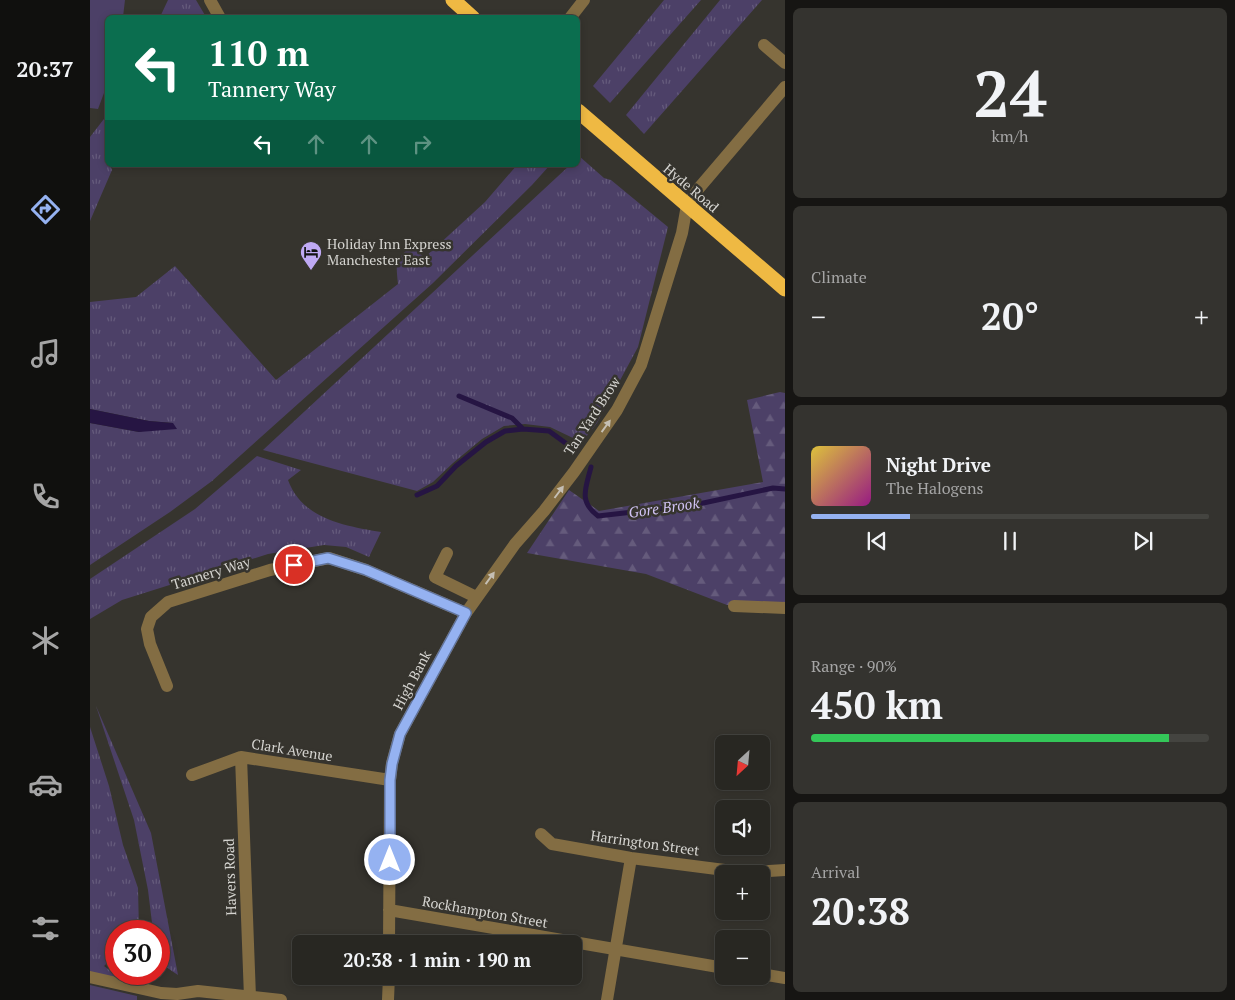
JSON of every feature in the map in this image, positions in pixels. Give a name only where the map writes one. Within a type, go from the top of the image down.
[{"type":"highway","points":[[454,0],[470,15]]},
{"type":"highway","name":"Hyde Road","points":[[580,113],[784,286]]},
{"type":"street","points":[[210,0],[218,15]]},
{"type":"street","points":[[572,15],[584,0]]},
{"type":"street","points":[[764,45],[785,63]]},
{"type":"street","points":[[687,205],[699,188],[785,87]]},
{"type":"street","name":"Tan Yard Brow","points":[[466,613],[515,544],[544,511],[574,472],[617,410],[641,365],[682,233],[687,205]]},
{"type":"street","points":[[447,553],[435,577],[476,597]]},
{"type":"street","name":"Tannery Way","points":[[167,686],[150,644],[147,628],[151,617],[168,602],[270,570],[328,558],[366,570],[466,613]]},
{"type":"street","points":[[734,606],[785,608]]},
{"type":"street","name":"High Bank","points":[[389,935],[390,780],[392,764],[400,734],[466,613]]},
{"type":"street","name":"Clark Avenue","points":[[192,775],[241,757],[390,780]]},
{"type":"street","name":"Havers Road","points":[[241,757],[250,997]]},
{"type":"street","name":"Harrington Street","points":[[541,834],[552,844],[631,858],[715,869]]},
{"type":"street","points":[[607,1000],[631,858]]},
{"type":"street","points":[[770,871],[785,870]]},
{"type":"street","name":"Rockhampton Street","points":[[389,910],[715,967]]},
{"type":"street","points":[[770,976],[785,978]]},
{"type":"street","points":[[90,977],[161,993],[177,994],[198,991],[281,1000]]},
{"type":"street","points":[[388,1000],[389,985]]},
{"type":"green space","points":[[90,0],[125,0],[123,15],[105,15],[105,90],[98,109],[90,108]]},
{"type":"green space","points":[[168,0],[196,0],[205,15],[161,15]]},
{"type":"green space","points":[[664,0],[701,0],[610,103],[593,86]]},
{"type":"green space","points":[[720,0],[762,0],[644,134],[626,115]]},
{"type":"green space","points":[[105,118],[105,167],[111,167],[112,170],[90,221],[90,137]]},
{"type":"green space","points":[[580,157],[604,178],[611,180],[668,227],[638,347],[597,423],[578,447],[573,438],[550,427],[525,424],[504,426],[482,439],[433,482],[417,491],[263,450],[568,167],[580,167]]},
{"type":"green space","points":[[515,167],[548,167],[433,283],[212,481],[170,512],[90,565],[90,423],[139,432],[173,423],[149,421],[90,409],[90,302],[136,297],[175,266],[276,380],[398,284],[398,262],[407,250],[414,246],[424,258],[485,202]]},
{"type":"green space","points":[[780,392],[785,393],[785,605],[727,605],[646,574],[527,553],[569,490],[599,511],[763,482],[747,400]]},
{"type":"green space","points":[[257,456],[301,470],[288,480],[303,504],[314,512],[339,523],[381,532],[369,557],[346,547],[324,545],[268,554],[122,600],[90,619],[90,579],[195,509]]},
{"type":"green space","points":[[96,706],[151,833],[168,920],[152,920],[148,890],[134,820]]},
{"type":"green space","points":[[90,727],[109,786],[123,845],[138,888],[139,920],[105,920],[105,975],[90,972]]},
{"type":"green space","points":[[170,933],[178,975],[170,969]]},
{"type":"green space","points":[[90,985],[137,996],[137,1000],[90,1000]]},
{"type":"shaded area","points":[[90,409],[149,421],[173,423],[177,429],[139,432],[90,423]]},
{"type":"waterway","name":"Gore Brook","points":[[459,396],[512,418],[523,429]]},
{"type":"waterway","points":[[417,495],[437,486],[456,466],[486,442],[505,431],[523,429],[549,431],[575,450]]},
{"type":"waterway","name":"Gore Brook","points":[[591,467],[585,494],[588,505],[598,516],[694,505],[773,488],[785,489]]},
{"type":"place","name":"Holiday Inn Express Manchester East","points":[[311,271]]},
{"type":"route","points":[[294,565],[328,558],[366,570],[466,613],[400,734],[390,780],[390,860]]}]
